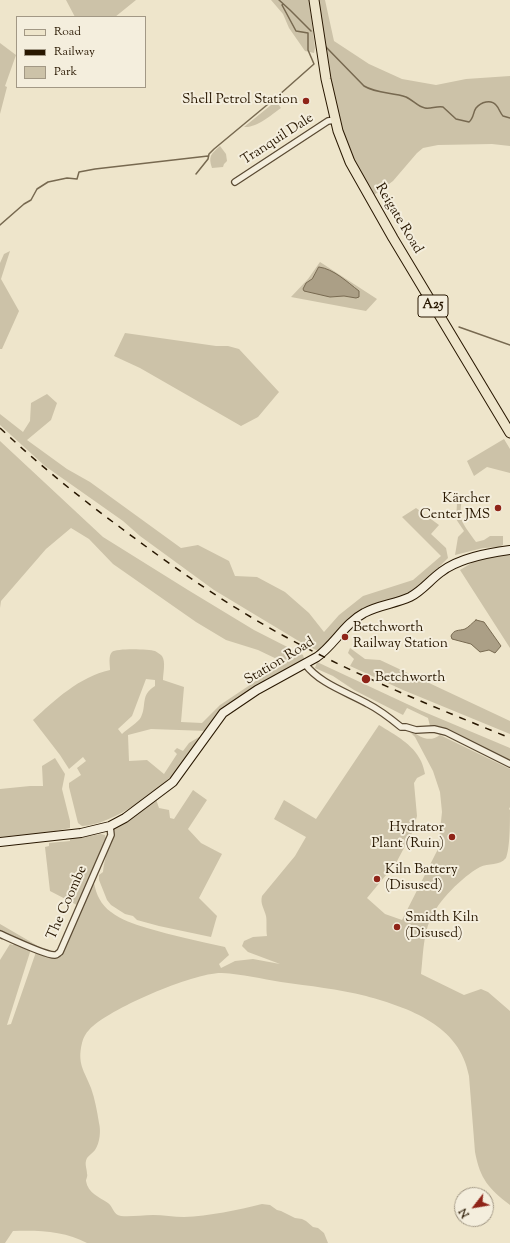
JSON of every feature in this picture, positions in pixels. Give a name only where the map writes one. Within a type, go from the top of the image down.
[{"type":"main road","name":"Reigate Road","points":[[314,0],[326,79],[335,120],[344,149],[358,178],[510,432]]},
{"type":"main road","name":"Station Road","points":[[0,842],[81,833],[110,826],[125,818],[173,782],[223,713],[257,690],[324,652],[352,622],[364,613],[400,602],[412,596],[428,584],[441,571],[462,560],[510,550]]},
{"type":"street","name":"Tranquil Dale","points":[[235,182],[328,121],[335,120]]},
{"type":"street","points":[[305,664],[312,673],[379,711],[401,727],[416,730],[434,729],[446,732],[510,764]]},
{"type":"street","name":"The Coombe","points":[[0,934],[53,955],[60,952],[111,835],[110,826]]},
{"type":"green space","points":[[66,0],[136,0],[116,16],[74,16]]},
{"type":"green space","points":[[271,0],[309,0],[315,48],[314,53],[305,51],[289,28],[283,14]]},
{"type":"green space","points":[[319,0],[325,0],[334,41],[369,64],[402,79],[436,85],[466,79],[510,76],[510,146],[492,144],[438,145],[423,148],[393,181],[374,195],[364,182],[347,148],[329,77]]},
{"type":"green space","points":[[0,43],[16,55],[5,86],[7,87],[0,114]]},
{"type":"green space","points":[[276,101],[281,108],[259,123],[249,127],[244,127]]},
{"type":"green space","points":[[220,146],[226,154],[227,161],[223,167],[212,168],[210,158],[214,151]]},
{"type":"green space","points":[[10,251],[1,279],[19,311],[2,349],[0,349],[0,263],[4,254]]},
{"type":"green space","points":[[320,262],[377,299],[366,311],[291,297],[308,279]],"holes":[[[312,279],[356,298],[344,296],[330,297],[306,283]]]},
{"type":"green space","points":[[125,333],[216,346],[228,346],[239,349],[279,392],[258,417],[241,426],[140,368],[114,356]]},
{"type":"green space","points":[[47,394],[57,403],[51,420],[27,440],[67,469],[90,482],[181,548],[198,545],[229,561],[235,576],[257,577],[285,592],[309,613],[324,632],[339,615],[363,596],[413,580],[441,556],[402,517],[416,508],[439,525],[431,534],[446,548],[448,558],[422,584],[408,593],[364,609],[325,647],[318,651],[214,590],[140,536],[123,521],[45,466],[0,425],[0,414],[23,432],[30,421],[31,403]]},
{"type":"green space","points":[[504,439],[510,449],[510,473],[487,467],[474,476],[467,461]]},
{"type":"green space","points":[[0,441],[103,537],[254,630],[303,655],[305,662],[255,688],[207,731],[151,729],[128,735],[129,761],[147,760],[164,774],[177,754],[174,751],[177,748],[183,751],[189,743],[199,737],[202,737],[180,767],[161,786],[148,796],[108,820],[82,826],[78,823],[69,783],[81,775],[77,768],[86,761],[83,757],[69,769],[33,720],[68,690],[88,678],[110,670],[110,658],[112,652],[126,649],[146,650],[155,651],[162,656],[164,664],[163,680],[184,687],[181,722],[202,723],[220,705],[279,667],[281,661],[258,650],[226,640],[196,622],[113,564],[89,539],[71,528],[46,549],[1,601],[0,608]],"holes":[[[146,679],[155,680],[155,686],[147,693],[143,713],[140,719],[122,734],[118,729],[132,716]]]},
{"type":"green space","points":[[459,498],[462,498],[461,517],[465,526],[476,542],[484,540],[490,536],[503,536],[503,545],[455,555],[458,537],[464,531],[456,519]]},
{"type":"green space","points":[[510,554],[510,648],[460,570],[478,559]]},
{"type":"green space","points":[[350,648],[365,659],[380,660],[510,721],[510,734],[403,690],[350,666],[354,659],[348,653]]},
{"type":"green space","points":[[317,662],[422,711],[510,748],[510,760],[445,730],[430,726],[428,718],[407,708],[403,715],[354,690],[333,676],[315,668]]},
{"type":"green space","points":[[379,725],[403,740],[418,755],[425,774],[417,778],[414,783],[417,816],[413,831],[396,863],[367,898],[385,914],[402,920],[438,849],[442,812],[440,792],[433,771],[415,737],[409,731],[429,739],[440,735],[510,769],[510,835],[506,858],[501,862],[483,866],[473,871],[451,890],[439,905],[430,920],[426,933],[421,974],[464,995],[481,989],[488,992],[510,1011],[510,1205],[496,1194],[494,1192],[494,1187],[490,1187],[486,1183],[480,1169],[475,1152],[469,1076],[464,1058],[444,1031],[415,1013],[399,1006],[366,996],[244,975],[222,973],[209,974],[152,993],[132,1002],[99,1021],[86,1034],[82,1041],[80,1056],[94,1096],[100,1129],[97,1147],[86,1160],[87,1185],[91,1192],[108,1203],[116,1214],[121,1216],[194,1216],[262,1204],[270,1205],[277,1210],[295,1218],[302,1219],[313,1227],[318,1228],[324,1233],[328,1243],[87,1243],[70,1236],[51,1232],[13,1231],[5,1243],[0,1243],[0,960],[10,944],[13,945],[16,943],[31,949],[7,1025],[11,1024],[36,952],[58,959],[91,884],[94,883],[96,891],[104,906],[123,920],[157,931],[225,947],[229,955],[219,964],[221,968],[235,961],[253,959],[280,964],[248,952],[242,946],[244,941],[253,937],[267,936],[266,918],[262,904],[262,896],[295,856],[306,837],[274,819],[284,800],[316,819]]},
{"type":"green space","points":[[55,758],[65,774],[62,789],[70,821],[70,828],[51,832],[0,837],[0,789],[43,786],[42,766]]},
{"type":"green space","points":[[193,790],[207,800],[188,829],[201,843],[222,854],[199,898],[217,916],[211,937],[159,926],[137,920],[133,916],[125,914],[111,905],[107,900],[99,880],[99,875],[103,872],[114,828],[156,799],[159,808],[169,810],[170,818],[174,819]]},
{"type":"green space","points":[[101,834],[105,835],[106,839],[77,905],[50,891],[45,847],[49,846],[49,843],[70,841],[70,837]]},
{"type":"green space","points":[[0,924],[43,949],[0,932]]},
{"type":"shaded area","points":[[319,267],[330,270],[345,280],[359,291],[359,297],[330,297],[304,291],[303,289],[306,283],[312,279]]},
{"type":"shaded area","points":[[476,620],[484,622],[501,646],[495,653],[489,650],[480,652],[471,644],[452,639],[451,636],[454,632],[465,629]]},
{"type":"waterway","points":[[279,0],[311,31]]},
{"type":"waterway","points":[[196,174],[214,149],[314,64],[308,50],[308,33],[296,31],[282,5],[283,4]]},
{"type":"waterway","points":[[325,46],[364,86],[369,89],[406,97],[425,108],[443,107],[456,119],[469,122],[472,119],[476,108],[486,102],[494,103],[503,116],[510,118]]},
{"type":"waterway","points":[[0,225],[24,204],[31,200],[37,189],[48,182],[67,178],[77,179],[79,172],[95,169],[208,156]]},
{"type":"waterway","points":[[459,327],[510,345]]},
{"type":"railway","points":[[0,428],[44,467],[105,516],[180,571],[242,612],[312,651],[368,678],[424,703],[510,738]]},
{"type":"place","name":"Shell Petrol Station","points":[[306,101]]},
{"type":"place","name":"Kärcher Center JMS","points":[[498,508]]},
{"type":"place","name":"Betchworth Railway Station","points":[[345,637]]},
{"type":"place","name":"Betchworth","points":[[366,679]]},
{"type":"place","name":"Hydrator Plant (Ruin)","points":[[452,837]]},
{"type":"place","name":"Kiln Battery (Disused)","points":[[377,879]]},
{"type":"place","name":"Smidth Kiln (Disused)","points":[[397,927]]}]
